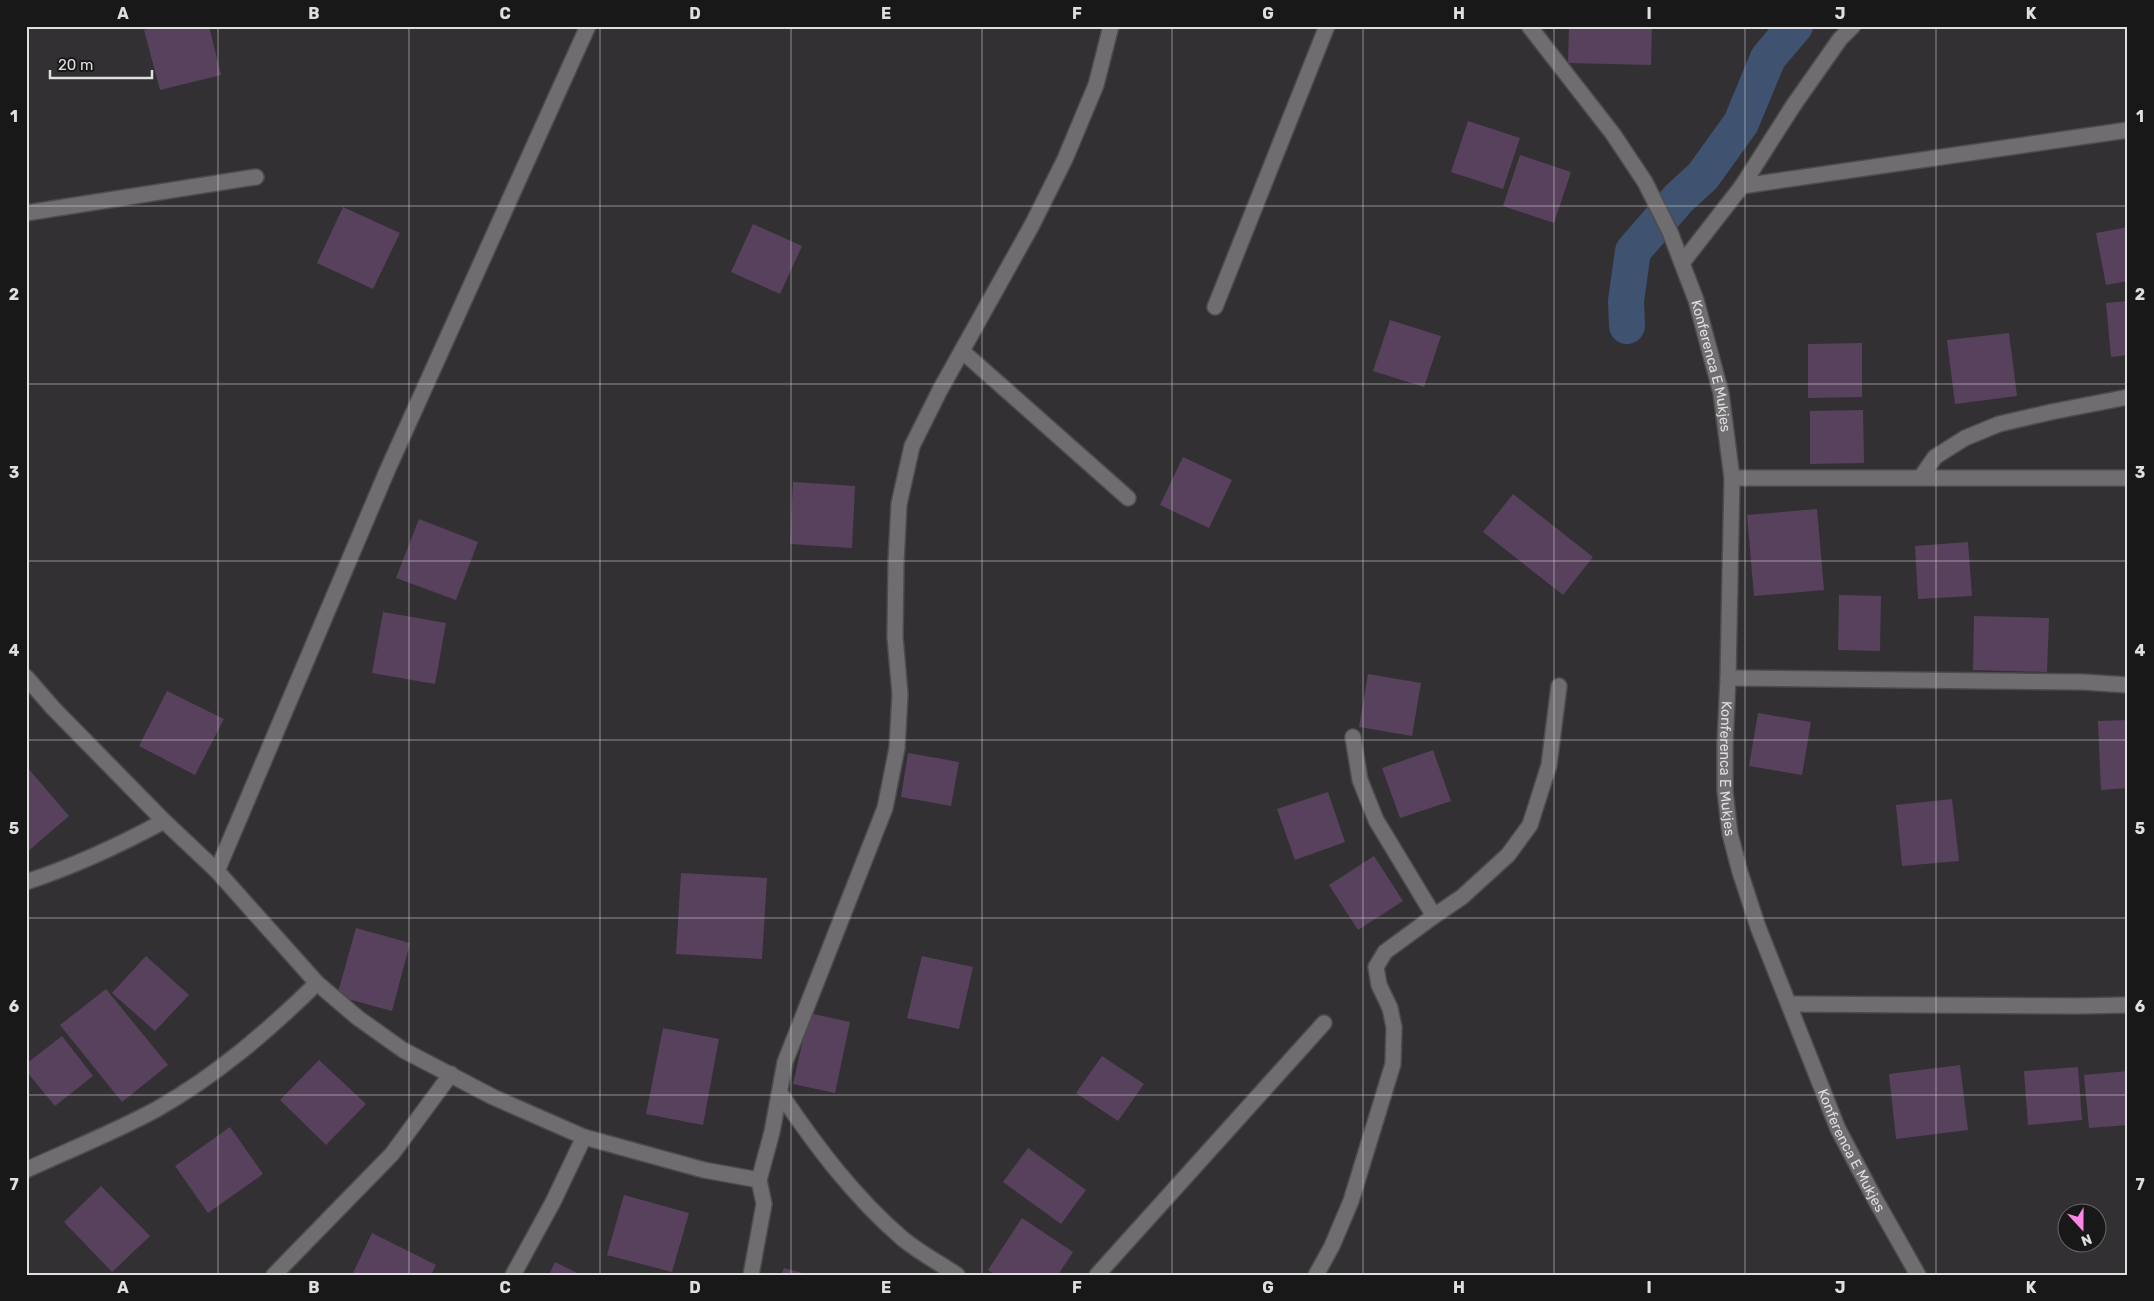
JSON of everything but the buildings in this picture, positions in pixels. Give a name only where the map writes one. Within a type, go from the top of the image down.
[{"type":"street","points":[[217,870],[387,471],[588,26]]},
{"type":"street","points":[[751,1275],[764,1204],[759,1180],[780,1093],[785,1062],[885,808],[897,748],[900,694],[895,637],[899,504],[912,446],[1032,225],[1065,159],[1096,85],[1111,26]]},
{"type":"street","points":[[1215,307],[1327,26]]},
{"type":"street","name":"Konferenca E Mukjes","points":[[1529,26],[1613,134],[1645,182],[1670,232],[1701,319],[1720,393],[1732,478],[1725,791],[1730,834],[1758,927],[1838,1129],[1918,1275]]},
{"type":"street","points":[[1682,263],[1742,186],[1793,106],[1840,38],[1853,26]]},
{"type":"street","points":[[1742,186],[2128,130]]},
{"type":"street","points":[[26,213],[256,177]]},
{"type":"street","points":[[962,351],[1128,498]]},
{"type":"street","points":[[1921,477],[1935,457],[1965,438],[1999,424],[2128,397]]},
{"type":"street","points":[[1732,478],[2128,478]]},
{"type":"street","points":[[26,677],[53,708],[164,821],[217,870],[317,983],[358,1018],[403,1050],[500,1101],[584,1137],[704,1170],[759,1180]]},
{"type":"street","points":[[1728,678],[2128,684]]},
{"type":"street","points":[[1316,1275],[1332,1246],[1351,1201],[1393,1064],[1394,1027],[1390,1008],[1379,985],[1376,967],[1385,952],[1462,897],[1508,854],[1530,825],[1549,765],[1559,686]]},
{"type":"street","points":[[1353,737],[1360,780],[1376,820],[1434,916]]},
{"type":"street","points":[[26,882],[59,871],[118,846],[164,821]]},
{"type":"street","points":[[26,1170],[155,1110],[195,1086],[238,1055],[317,983]]},
{"type":"street","points":[[1790,1004],[2128,1005]]},
{"type":"street","points":[[1097,1275],[1324,1023]]},
{"type":"street","points":[[274,1275],[392,1154],[451,1074]]},
{"type":"street","points":[[780,1093],[815,1144],[862,1200],[904,1240],[957,1275]]},
{"type":"street","points":[[513,1275],[553,1202],[584,1137]]},
{"type":"waterway","points":[[1627,326],[1626,301],[1633,251],[1679,198],[1703,176],[1741,123],[1768,58],[1795,26]]}]
